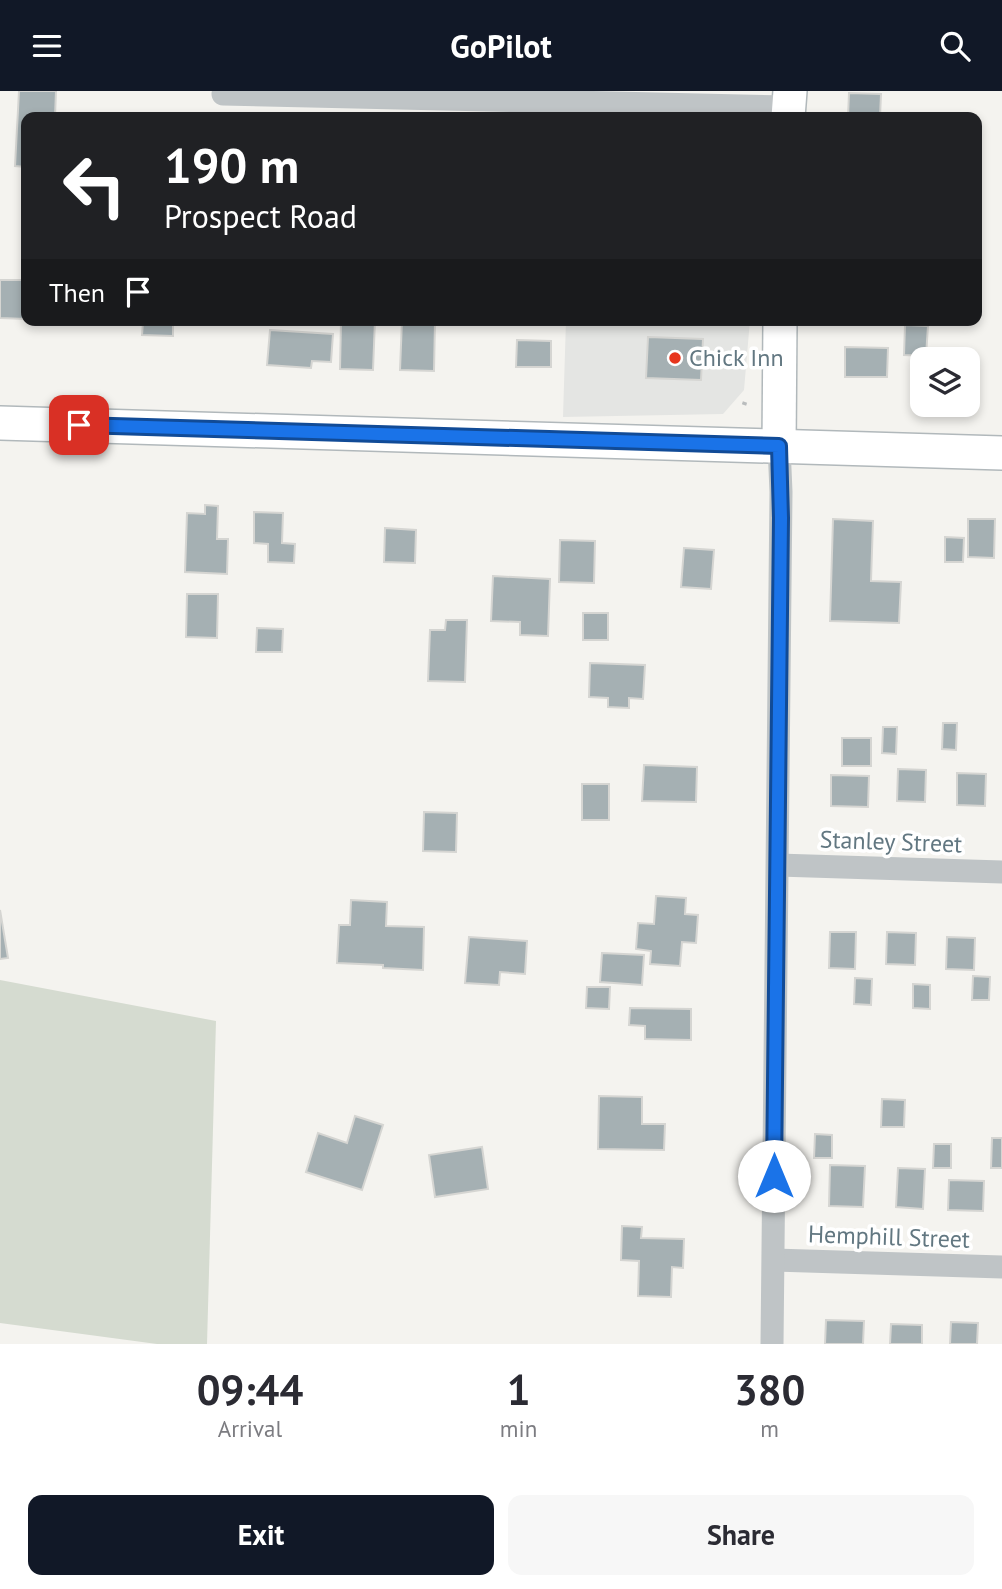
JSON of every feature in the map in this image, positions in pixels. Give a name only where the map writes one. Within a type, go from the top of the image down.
[{"type":"main road","points":[[779,446],[780,326]]},
{"type":"main road","points":[[0,423],[1002,453]]},
{"type":"street","points":[[223,95],[789,105]]},
{"type":"street","points":[[772,1344],[781,492],[779,446]]},
{"type":"street","name":"Stanley Street","points":[[778,865],[1002,872]]},
{"type":"street","name":"Hemphill Street","points":[[774,1260],[1002,1267]]},
{"type":"shaded area","points":[[566,326],[749,326],[744,390],[723,414],[563,417]]},
{"type":"shaded area","points":[[0,980],[216,1021],[207,1344],[157,1344],[0,1323]]},
{"type":"building","points":[[19,91],[56,91],[55,112],[21,112],[21,167],[15,166]]},
{"type":"building","points":[[849,93],[881,94],[880,112],[848,112]]},
{"type":"building","points":[[0,280],[21,280],[21,319],[0,318]]},
{"type":"building","points":[[143,326],[173,326],[173,336],[142,335]]},
{"type":"building","points":[[341,326],[375,326],[373,370],[340,369]]},
{"type":"building","points":[[402,326],[435,326],[434,371],[400,370]]},
{"type":"building","points":[[905,326],[928,326],[927,347],[910,347],[910,355],[904,355]]},
{"type":"building","points":[[270,330],[333,334],[331,362],[312,361],[311,368],[267,365]]},
{"type":"building","name":"Chick Inn","points":[[648,337],[703,339],[701,380],[646,378]]},
{"type":"building","points":[[517,340],[551,341],[551,367],[516,367]]},
{"type":"building","points":[[845,347],[888,348],[887,377],[845,377]]},
{"type":"building","points":[[205,505],[218,506],[217,539],[228,539],[227,574],[185,572],[187,513],[205,514]]},
{"type":"building","points":[[254,512],[283,513],[282,543],[295,544],[294,563],[268,562],[268,544],[254,543]]},
{"type":"building","points":[[833,519],[873,521],[871,581],[901,582],[899,623],[830,621]]},
{"type":"building","points":[[968,519],[995,519],[994,558],[968,557]]},
{"type":"building","points":[[385,528],[416,530],[415,563],[384,562]]},
{"type":"building","points":[[945,537],[964,538],[963,562],[945,562]]},
{"type":"building","points":[[560,540],[595,541],[594,583],[559,582]]},
{"type":"building","points":[[684,548],[714,550],[711,589],[681,587]]},
{"type":"building","points":[[493,576],[550,579],[548,636],[520,635],[520,622],[491,621]]},
{"type":"building","points":[[187,594],[218,594],[217,638],[186,637]]},
{"type":"building","points":[[583,613],[608,613],[608,640],[583,640]]},
{"type":"building","points":[[446,620],[467,620],[465,682],[428,681],[430,630],[445,630]]},
{"type":"building","points":[[257,628],[283,629],[282,652],[256,652]]},
{"type":"building","points":[[590,663],[645,665],[643,699],[629,698],[629,708],[608,707],[608,698],[589,697]]},
{"type":"building","points":[[943,723],[957,723],[956,750],[942,749]]},
{"type":"building","points":[[883,727],[897,727],[896,754],[882,753]]},
{"type":"building","points":[[842,738],[871,738],[871,766],[842,766]]},
{"type":"building","points":[[644,765],[697,767],[696,802],[642,801]]},
{"type":"building","points":[[898,769],[926,770],[925,802],[897,801]]},
{"type":"building","points":[[957,773],[986,774],[985,806],[957,805]]},
{"type":"building","points":[[831,775],[869,776],[868,807],[831,806]]},
{"type":"building","points":[[582,784],[609,784],[609,820],[582,820]]},
{"type":"building","points":[[424,812],[457,813],[456,852],[423,851]]},
{"type":"building","points":[[656,896],[686,898],[685,914],[698,915],[696,943],[682,942],[680,966],[650,964],[651,951],[636,949],[638,923],[654,924]]},
{"type":"building","points":[[351,900],[387,902],[386,926],[424,927],[423,970],[337,963],[339,925],[350,925]]},
{"type":"building","points":[[0,910],[8,958],[0,959]]},
{"type":"building","points":[[830,932],[856,932],[855,969],[829,968]]},
{"type":"building","points":[[887,932],[916,933],[915,965],[886,964]]},
{"type":"building","points":[[469,937],[527,941],[525,974],[500,972],[499,985],[465,983]]},
{"type":"building","points":[[947,937],[975,938],[974,970],[946,969]]},
{"type":"building","points":[[602,953],[644,955],[642,985],[600,982]]},
{"type":"building","points":[[973,976],[990,977],[989,1000],[972,1000]]},
{"type":"building","points":[[855,978],[872,979],[871,1005],[854,1004]]},
{"type":"building","points":[[913,984],[930,985],[930,1009],[913,1008]]},
{"type":"building","points":[[587,987],[610,987],[609,1009],[586,1008]]},
{"type":"building","points":[[630,1008],[691,1009],[691,1040],[645,1039],[645,1026],[629,1025]]},
{"type":"building","points":[[599,1096],[642,1097],[642,1124],[665,1124],[664,1150],[598,1149]]},
{"type":"building","points":[[882,1099],[905,1100],[904,1127],[881,1127]]},
{"type":"building","points":[[355,1116],[383,1125],[362,1190],[306,1172],[318,1133],[347,1143]]},
{"type":"building","points":[[815,1134],[832,1135],[832,1158],[814,1158]]},
{"type":"building","points":[[992,1138],[1002,1138],[1002,1168],[991,1168]]},
{"type":"building","points":[[934,1144],[951,1144],[951,1168],[933,1168]]},
{"type":"building","points":[[482,1147],[488,1189],[435,1197],[429,1155]]},
{"type":"building","points":[[830,1165],[865,1166],[863,1207],[829,1206]]},
{"type":"building","points":[[898,1168],[925,1169],[923,1209],[896,1207]]},
{"type":"building","points":[[949,1180],[984,1181],[983,1211],[948,1210]]},
{"type":"building","points":[[622,1226],[642,1227],[641,1238],[684,1239],[683,1268],[672,1267],[671,1297],[638,1296],[639,1261],[621,1260]]},
{"type":"building","points":[[826,1320],[864,1321],[863,1344],[825,1344]]},
{"type":"building","points":[[951,1322],[978,1323],[977,1344],[950,1344]]},
{"type":"building","points":[[891,1324],[922,1325],[922,1344],[890,1344]]},
{"type":"place","name":"Chick Inn","points":[[675,358]]},
{"type":"route","points":[[79,425],[779,446],[781,518],[774,1176]]}]
